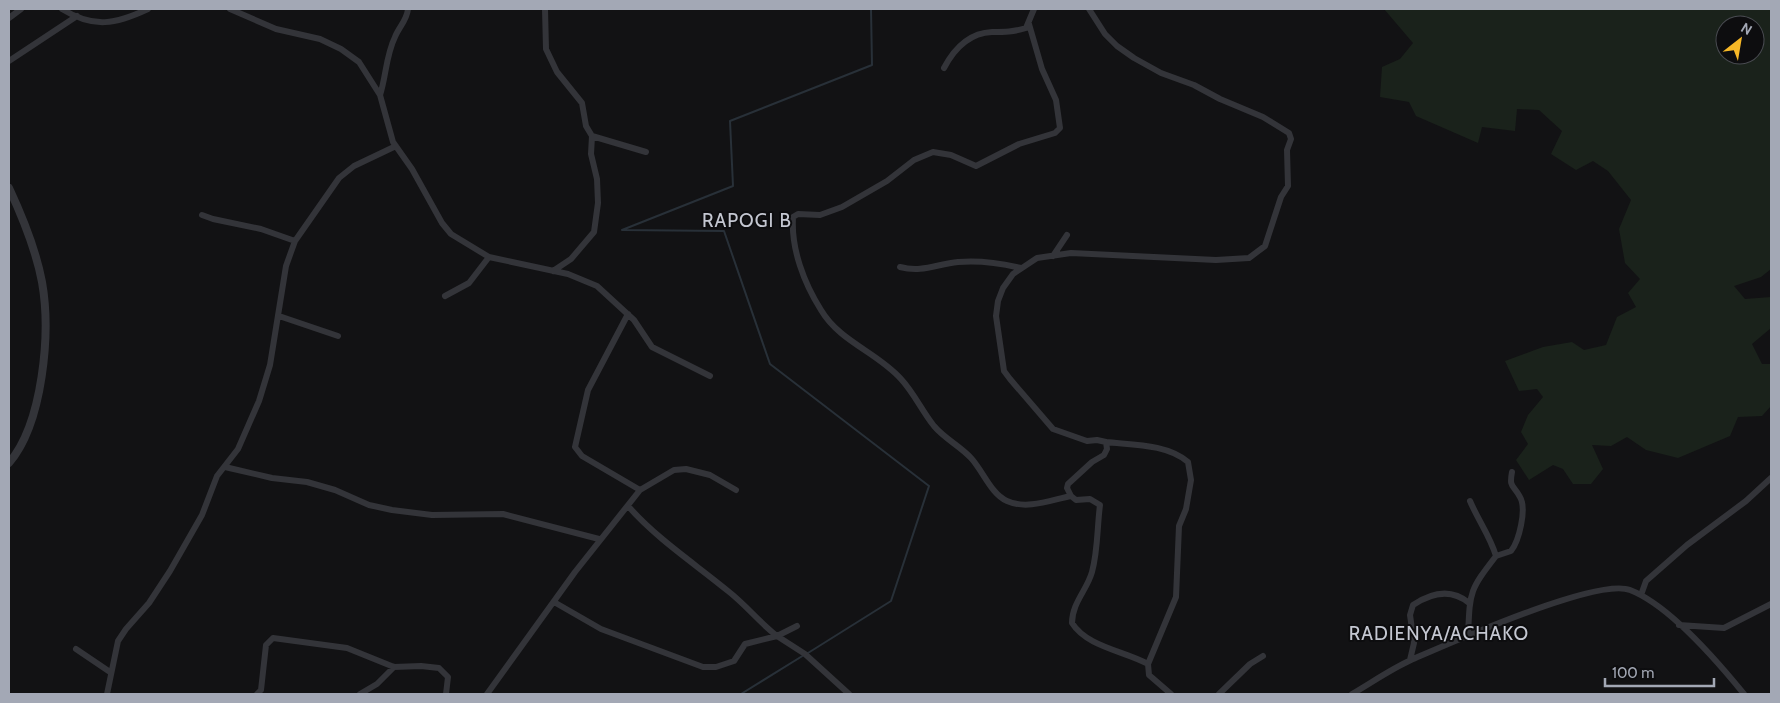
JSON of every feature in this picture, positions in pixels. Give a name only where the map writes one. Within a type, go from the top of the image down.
[{"type":"street","points":[[9,18],[21,9]]},
{"type":"street","points":[[62,9],[96,23],[104,24],[148,9]]},
{"type":"street","points":[[230,9],[276,29],[320,39],[342,49],[360,62],[380,95],[396,146],[412,169],[442,223],[451,234],[489,257],[553,270],[574,276],[596,286],[628,314],[652,347],[710,376]]},
{"type":"street","points":[[380,95],[393,43],[407,16],[408,9]]},
{"type":"street","points":[[545,9],[546,49],[557,72],[582,103],[586,126],[592,136],[591,154],[597,178],[596,225],[594,232],[571,259],[553,270]]},
{"type":"street","points":[[944,68],[959,46],[981,33],[1015,31],[1026,28],[1034,9]]},
{"type":"street","points":[[1088,9],[1105,34],[1117,46],[1134,58],[1161,73],[1194,85],[1220,99],[1263,117],[1289,133],[1291,139],[1287,150],[1288,186],[1281,197],[1265,246],[1249,258],[1216,260],[1071,253],[1037,258],[1021,268],[1008,281],[998,300],[996,316],[1004,371],[1053,428],[1087,441],[1097,440],[1152,447],[1181,456],[1188,462],[1191,480],[1186,509],[1178,526],[1176,597],[1148,664],[1149,675],[1171,694]]},
{"type":"street","points":[[9,62],[77,16]]},
{"type":"street","points":[[1029,24],[1038,49],[1042,69],[1056,100],[1060,128],[1054,133],[1020,144],[976,166],[951,155],[932,152],[914,160],[887,181],[842,207],[820,215],[798,214],[793,217],[792,234],[806,282],[821,311],[839,333],[864,349],[901,378],[934,425],[945,438],[971,458],[1000,496],[1008,502],[1024,505],[1071,496]]},
{"type":"street","points":[[592,136],[646,152]]},
{"type":"street","points":[[107,694],[110,672],[118,641],[149,603],[170,571],[202,515],[217,476],[238,449],[266,383],[279,316],[286,266],[295,241],[339,178],[354,166],[396,146]]},
{"type":"street","points":[[9,188],[39,266],[44,317],[40,393],[22,444],[9,463]]},
{"type":"street","points":[[202,214],[214,219],[261,229],[295,241]]},
{"type":"street","points":[[1053,256],[1067,235]]},
{"type":"street","points":[[445,296],[469,283],[489,257]]},
{"type":"street","points":[[900,267],[914,271],[958,262],[994,262],[1021,268]]},
{"type":"street","points":[[628,314],[588,390],[575,447],[582,456],[640,490]]},
{"type":"street","points":[[279,316],[338,336]]},
{"type":"street","points":[[1106,442],[1104,455],[1092,462],[1068,484],[1067,488],[1071,496],[1076,500],[1090,499],[1100,505],[1098,551],[1090,580],[1072,614],[1072,623],[1080,632],[1096,642],[1148,664]]},
{"type":"street","points":[[225,467],[272,478],[306,482],[343,493],[369,505],[392,510],[432,515],[503,514],[600,539]]},
{"type":"street","points":[[487,694],[600,539],[640,490],[674,470],[686,469],[710,475],[736,490]]},
{"type":"street","points":[[1468,636],[1469,603],[1472,588],[1496,556],[1511,551],[1520,536],[1522,502],[1510,483],[1512,472]]},
{"type":"street","points":[[1640,595],[1646,581],[1687,545],[1746,501],[1771,478]]},
{"type":"street","points":[[1470,502],[1478,521],[1491,539],[1496,556]]},
{"type":"street","points":[[628,506],[645,526],[731,593],[756,620],[805,654],[849,694]]},
{"type":"street","points":[[1352,694],[1410,660],[1519,615],[1574,597],[1612,588],[1628,589],[1640,595],[1678,625],[1723,669],[1744,694]]},
{"type":"street","points":[[1410,660],[1414,643],[1410,615],[1413,605],[1431,596],[1440,594],[1459,595],[1469,603]]},
{"type":"street","points":[[554,602],[601,629],[703,666],[716,667],[734,661],[745,644],[777,636],[797,626]]},
{"type":"street","points":[[1678,625],[1724,628],[1771,604]]},
{"type":"street","points":[[257,694],[261,690],[266,644],[273,638],[347,648],[394,667],[421,666],[439,668],[448,677],[446,694]]},
{"type":"street","points":[[76,649],[110,672]]},
{"type":"street","points":[[1219,694],[1250,664],[1263,656]]},
{"type":"street","points":[[360,694],[376,684],[394,667]]},
{"type":"shaded area","points":[[1384,9],[1771,9],[1771,269],[1761,277],[1734,286],[1745,299],[1771,297],[1771,328],[1752,344],[1762,364],[1771,364],[1771,406],[1762,416],[1738,417],[1730,436],[1678,458],[1646,450],[1627,437],[1611,446],[1592,445],[1603,469],[1591,484],[1573,484],[1563,469],[1553,465],[1529,480],[1516,460],[1528,444],[1521,432],[1528,415],[1543,397],[1537,389],[1519,391],[1505,361],[1543,347],[1572,342],[1584,350],[1606,345],[1617,317],[1636,307],[1628,293],[1640,279],[1625,263],[1619,229],[1631,200],[1608,171],[1593,161],[1576,170],[1551,154],[1562,131],[1539,110],[1517,109],[1515,131],[1482,127],[1478,143],[1416,116],[1409,102],[1380,97],[1382,67],[1400,59],[1413,43]]},
{"type":"waterway","points":[[808,653],[891,601],[929,486],[770,364],[724,231],[622,230],[733,186],[730,121],[872,65],[871,9]]},
{"type":"waterway","points":[[741,694],[804,655]]},
{"type":"district","name":"RAPOGI B","points":[[747,220]]},
{"type":"district","name":"RADIENYA/ACHAKO","points":[[1439,633]]}]
